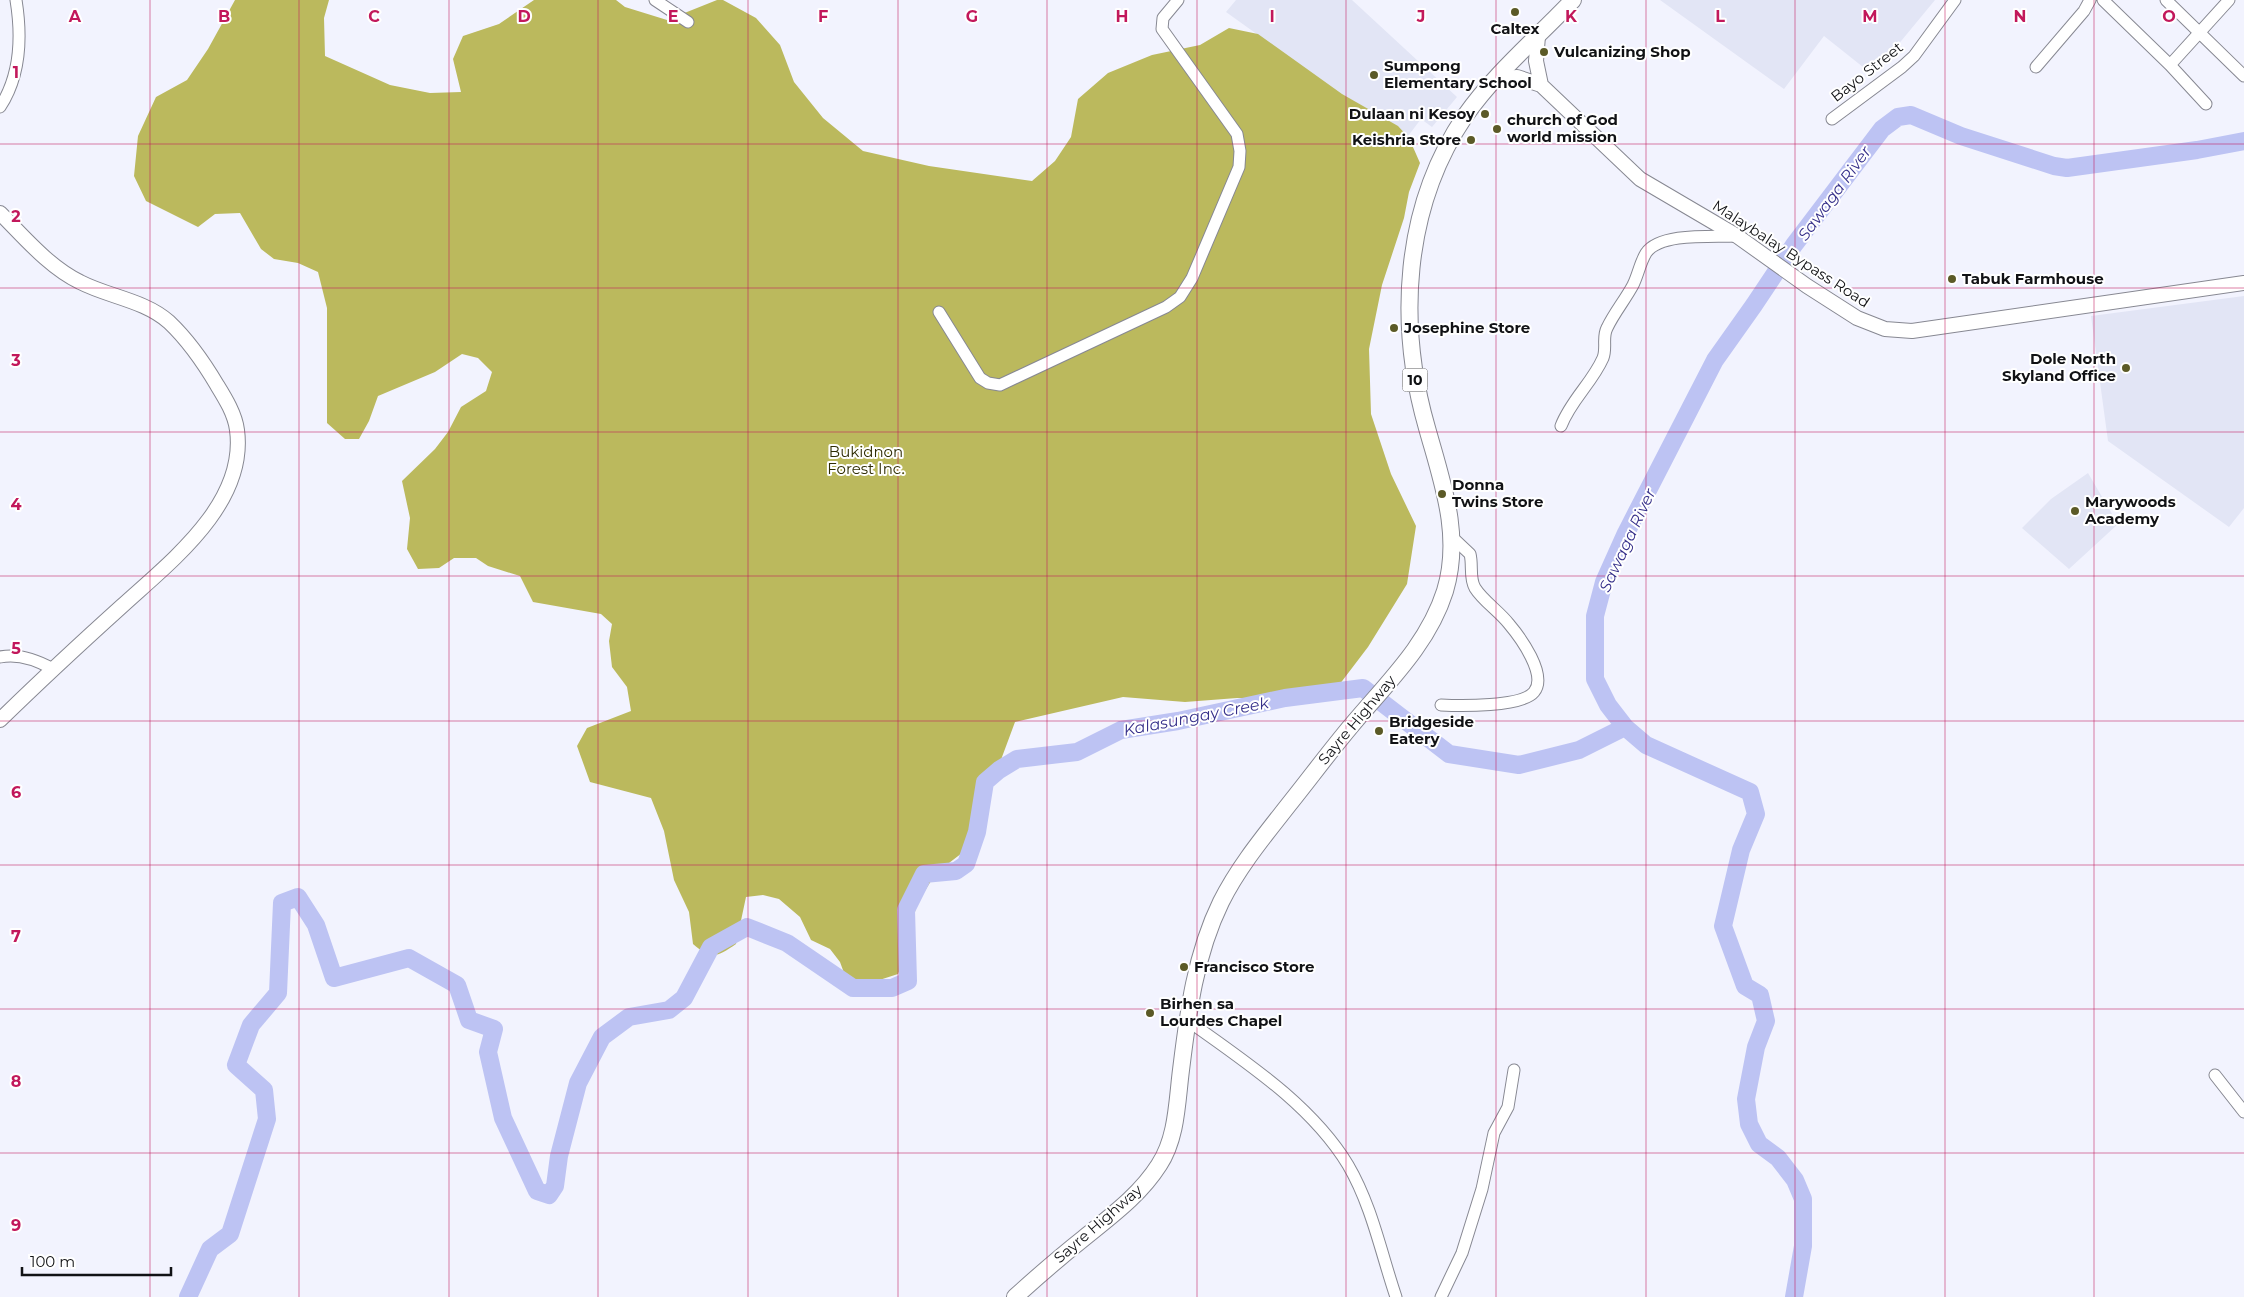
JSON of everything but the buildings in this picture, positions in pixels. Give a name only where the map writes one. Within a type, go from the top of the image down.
[{"type":"highway","name":"10","points":[[1495,79],[1573,0]]},
{"type":"highway","name":"Sayre Highway","points":[[1015,1297],[1129,1201],[1160,1164],[1168,1147],[1173,1127],[1187,1020],[1203,947],[1226,893],[1250,854],[1352,724],[1390,682],[1418,645],[1445,591],[1450,567],[1452,537],[1446,496],[1426,428],[1414,371],[1409,299],[1411,272],[1416,236],[1437,166],[1466,115],[1495,79]]},
{"type":"main road","points":[[1538,36],[1536,61],[1541,85]]},
{"type":"main road","name":"Malaybalay Bypass Road","points":[[1495,79],[1517,77],[1541,85],[1640,179],[1737,236],[1808,286],[1857,318],[1874,326],[1897,331],[1912,330],[2139,300],[2244,283]]},
{"type":"main road","points":[[0,213],[46,257],[71,277],[93,289],[151,309],[169,322],[208,368],[224,396],[237,429],[236,464],[230,486],[202,528],[166,566],[0,720]]},
{"type":"street","points":[[0,107],[13,82],[17,66],[19,46],[16,0]]},
{"type":"street","points":[[655,0],[688,22]]},
{"type":"street","points":[[939,312],[980,378],[988,383],[1000,385],[1166,307],[1180,297],[1192,278],[1239,167],[1240,151],[1237,134],[1162,29],[1161,21],[1178,0]]},
{"type":"street","name":"Bayo Street","points":[[1832,119],[1914,56],[1955,0]]},
{"type":"street","points":[[2036,67],[2084,11],[2090,0]]},
{"type":"street","points":[[2103,0],[2170,64],[2206,104]]},
{"type":"street","points":[[2166,0],[2200,31],[2244,76]]},
{"type":"street","points":[[2170,64],[2229,0]]},
{"type":"street","points":[[1561,426],[1572,403],[1596,372],[1604,355],[1606,328],[1625,299],[1646,253],[1661,242],[1676,239],[1737,236]]},
{"type":"street","points":[[1441,705],[1489,705],[1528,697],[1537,688],[1538,680],[1532,659],[1510,625],[1475,588],[1472,580],[1470,554],[1452,537]]},
{"type":"street","points":[[0,657],[23,657],[40,662],[53,669]]},
{"type":"street","points":[[1187,1020],[1278,1089],[1318,1126],[1336,1146],[1348,1166],[1371,1217],[1396,1297]]},
{"type":"street","points":[[1441,1297],[1462,1253],[1482,1189],[1494,1133],[1508,1107],[1514,1070]]},
{"type":"street","points":[[2215,1075],[2244,1112]]},
{"type":"shaded area","name":"Sumpong Elementary School","points":[[1236,0],[1352,0],[1457,97],[1432,127],[1421,119],[1405,140],[1226,12]]},
{"type":"shaded area","points":[[1660,0],[1935,0],[1873,75],[1824,36],[1784,89]]},
{"type":"shaded area","points":[[2244,296],[2244,508],[2229,527],[2108,441],[2091,316]]},
{"type":"shaded area","name":"Marywoods Academy","points":[[2088,473],[2118,524],[2069,569],[2022,528],[2051,499]]},
{"type":"green space","name":"Bukidnon Forest Inc.","points":[[235,0],[329,0],[324,18],[325,56],[390,85],[430,93],[461,92],[453,59],[463,36],[499,24],[534,0],[616,0],[625,7],[667,20],[717,0],[723,0],[756,18],[780,45],[794,82],[823,118],[863,151],[929,166],[1032,181],[1055,161],[1071,137],[1078,99],[1108,73],[1152,55],[1200,45],[1229,28],[1258,34],[1342,94],[1398,126],[1409,138],[1420,163],[1409,192],[1404,218],[1382,285],[1369,349],[1371,414],[1391,474],[1416,526],[1407,584],[1368,647],[1333,693],[1285,698],[1237,698],[1185,702],[1123,697],[1015,722],[979,819],[962,853],[936,873],[916,905],[911,941],[898,974],[867,984],[847,981],[840,962],[830,949],[811,940],[800,917],[779,899],[763,895],[746,897],[736,944],[719,954],[705,953],[693,944],[689,912],[674,880],[664,831],[651,798],[590,782],[577,746],[587,728],[631,711],[627,687],[612,667],[609,641],[612,624],[601,614],[533,602],[520,576],[488,566],[476,558],[454,558],[439,568],[418,569],[407,549],[410,518],[402,481],[435,449],[448,432],[461,407],[486,391],[492,372],[478,358],[462,354],[435,372],[378,396],[369,421],[359,439],[345,439],[327,423],[327,308],[318,272],[298,263],[274,259],[261,249],[240,213],[215,214],[198,227],[146,201],[134,176],[138,136],[156,97],[187,80],[208,49]]},
{"type":"waterway","name":"Sawaga River","points":[[1794,1297],[1803,1246],[1803,1199],[1795,1180],[1778,1158],[1759,1144],[1749,1124],[1746,1099],[1756,1047],[1766,1021],[1760,995],[1745,986],[1723,926],[1741,850],[1756,814],[1750,792],[1646,745],[1625,727],[1608,705],[1595,679],[1595,616],[1604,582],[1626,533],[1715,360],[1794,245],[1882,129],[1898,117],[1911,115],[1961,136],[2054,166],[2067,168],[2197,150],[2244,141]]},
{"type":"waterway","name":"Kalasungay Creek","points":[[188,1297],[210,1249],[230,1234],[267,1119],[264,1090],[236,1065],[251,1025],[278,993],[282,903],[298,897],[316,925],[334,978],[409,958],[457,985],[469,1020],[494,1029],[488,1052],[503,1118],[537,1191],[549,1195],[555,1186],[559,1156],[578,1083],[602,1037],[629,1017],[669,1010],[684,998],[711,947],[747,927],[787,943],[853,988],[892,988],[908,981],[906,910],[924,874],[956,871],[966,864],[977,832],[985,782],[999,770],[1017,759],[1077,752],[1121,730],[1178,721],[1285,698],[1363,688],[1449,754],[1519,765],[1579,750],[1625,727]]},
{"type":"place","name":"Caltex","points":[[1515,12]]},
{"type":"place","name":"Vulcanizing Shop","points":[[1544,52]]},
{"type":"place","name":"Sumpong Elementary School","points":[[1374,75]]},
{"type":"place","name":"Dulaan ni Kesoy","points":[[1485,114]]},
{"type":"place","name":"church of God world mission","points":[[1497,129]]},
{"type":"place","name":"Keishria Store","points":[[1471,140]]},
{"type":"place","name":"Tabuk Farmhouse","points":[[1952,279]]},
{"type":"place","name":"Josephine Store","points":[[1394,328]]},
{"type":"place","name":"Dole North Skyland Office","points":[[2126,368]]},
{"type":"place","name":"Donna Twins Store","points":[[1442,494]]},
{"type":"place","name":"Marywoods Academy","points":[[2075,511]]},
{"type":"place","name":"Bridgeside Eatery","points":[[1379,731]]},
{"type":"place","name":"Francisco Store","points":[[1184,967]]},
{"type":"place","name":"Birhen sa Lourdes Chapel","points":[[1150,1013]]}]
